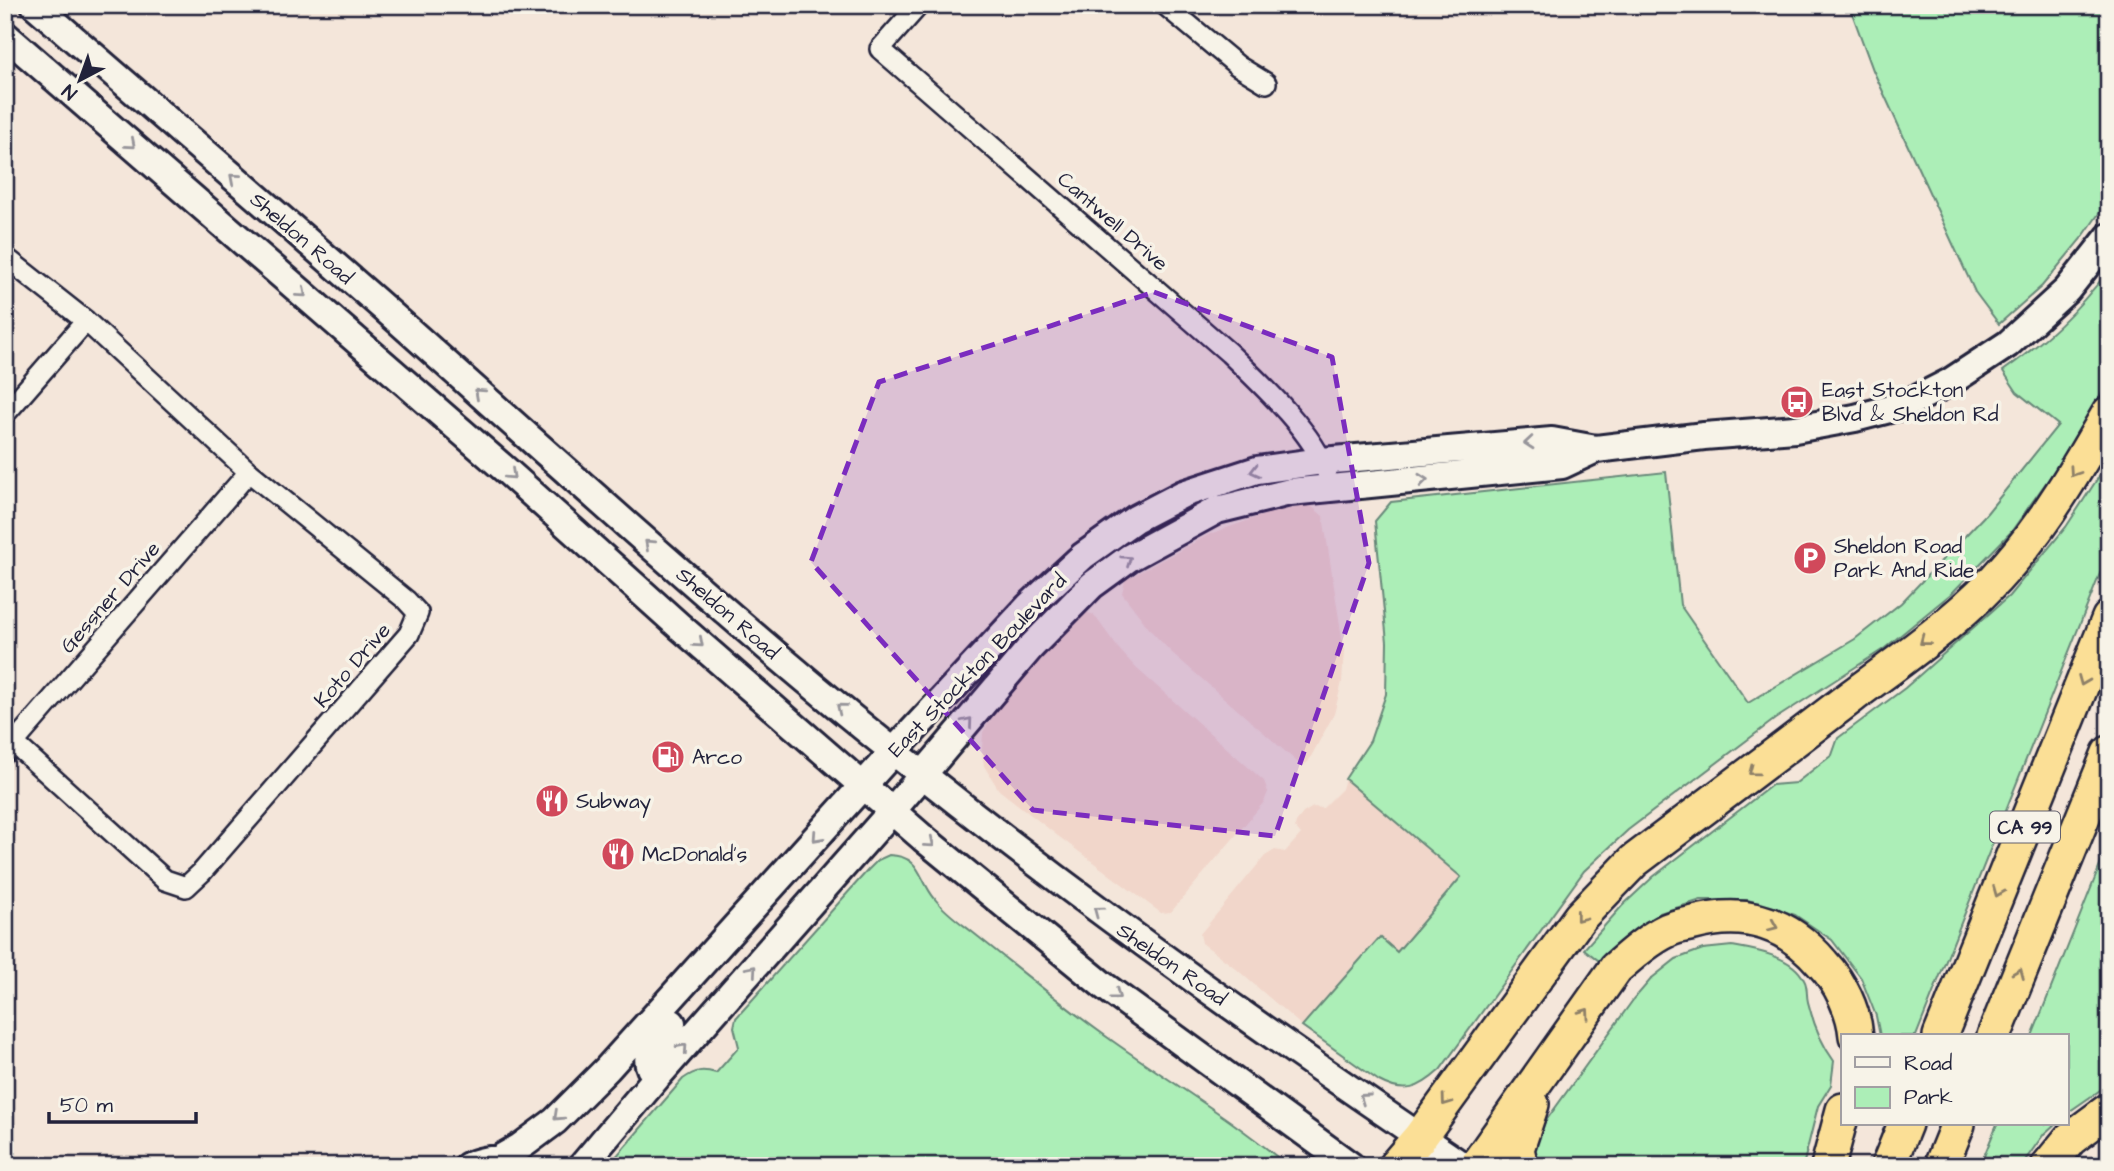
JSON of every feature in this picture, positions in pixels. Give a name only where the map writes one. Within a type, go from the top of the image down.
[{"type":"highway","points":[[1395,1166],[1420,1137],[1598,896],[1634,861],[1896,663],[1977,597],[2029,539],[2081,462],[2109,413]]},
{"type":"highway","name":"CA 99","points":[[1941,1034],[2109,618]]},
{"type":"highway","name":"CA 99","points":[[1995,1034],[2109,753]]},
{"type":"highway","points":[[1476,1166],[1616,968],[1642,946],[1669,929],[1731,916],[1760,921],[1788,932],[1812,950],[1829,970],[1845,998],[1856,1034]]},
{"type":"highway","points":[[1521,1166],[1517,1149],[1545,1069]]},
{"type":"highway","points":[[2048,1166],[2070,1139],[2109,1110]]},
{"type":"highway","points":[[1828,1166],[1841,1117]]},
{"type":"highway","points":[[1888,1166],[1904,1126]]},
{"type":"highway","points":[[1941,1166],[1957,1126]]},
{"type":"main road","name":"Sheldon Road","points":[[35,5],[409,330],[755,637],[894,751],[1158,956],[1463,1166]]},
{"type":"main road","name":"Sheldon Road","points":[[5,35],[508,472],[678,625],[892,811],[1104,986],[1351,1166]]},
{"type":"main road","name":"East Stockton Boulevard","points":[[468,1166],[485,1159],[508,1162],[520,1147],[555,1121],[658,1015],[1028,606],[1083,556],[1131,522],[1183,494],[1257,470],[1322,461],[1552,441],[1596,449],[1795,429],[1905,405],[1950,382],[2008,344],[2067,290],[2109,237]]},
{"type":"main road","name":"East Stockton Boulevard","points":[[582,1166],[924,774],[1030,648],[1093,585],[1129,558],[1217,510],[1290,492],[1562,464],[1596,449]]},
{"type":"main road","points":[[657,1077],[648,1064],[648,1054],[652,1046],[742,944],[763,898]]},
{"type":"street","name":"Cantwell Drive","points":[[919,5],[880,49],[1229,353],[1303,433],[1322,461],[1332,489]]},
{"type":"street","points":[[1165,5],[1238,66],[1266,83]]},
{"type":"street","name":"Koto Drive","points":[[5,257],[86,321],[249,472],[406,600],[418,613],[409,634],[186,887],[165,880],[9,748]]},
{"type":"street","points":[[5,414],[86,321]]},
{"type":"street","name":"Gessner Drive","points":[[9,748],[249,472]]},
{"type":"highlighted area","points":[[1154,292],[1332,357],[1369,563],[1275,836],[1033,810],[811,562],[879,382]]},
{"type":"shaded area","points":[[1310,505],[1323,516],[1344,651],[1342,682],[1334,714],[1308,762],[1302,766],[1171,652],[1122,593],[1125,580],[1210,534],[1269,513]]},
{"type":"shaded area","points":[[1086,612],[1094,615],[1136,668],[1264,781],[1268,792],[1264,802],[1171,912],[1161,913],[999,790],[984,766],[983,732],[998,708]]},
{"type":"shaded area","points":[[1345,779],[1461,877],[1397,953],[1379,937],[1302,1026],[1202,943],[1200,934],[1265,856],[1275,850],[1285,852],[1301,834],[1295,827],[1303,813],[1313,807],[1323,808],[1342,789]]},
{"type":"green space","points":[[1849,5],[2109,5],[2109,199],[2084,235],[2042,286],[1999,324],[1975,292],[1873,70]]},
{"type":"green space","points":[[2109,270],[2109,367],[2105,388],[2060,463],[2011,532],[1952,593],[1885,648],[1775,719],[1628,830],[1584,871],[1440,1070],[1425,1082],[1404,1089],[1379,1081],[1302,1026],[1380,937],[1397,952],[1461,877],[1345,779],[1370,741],[1386,694],[1387,642],[1375,521],[1391,502],[1666,472],[1680,605],[1748,703],[1855,639],[1901,603],[1987,513],[2058,425],[2017,392],[2003,371],[2060,325]]},
{"type":"green space","points":[[2109,461],[2109,551],[1917,1034],[1880,1034],[1876,1016],[1861,978],[1832,940],[1795,915],[1748,900],[1701,900],[1660,913],[1627,936],[1603,964],[1584,949],[1622,906],[1653,877],[1772,785],[1796,783],[1832,755],[1838,738],[1905,688],[2009,596],[2066,527]]},
{"type":"green space","points":[[2109,843],[2109,1084],[2068,1112],[2068,1034],[2033,1034]]},
{"type":"green space","points":[[889,855],[900,856],[914,864],[929,891],[947,912],[1060,1002],[1225,1117],[1288,1166],[608,1166],[683,1079],[699,1071],[716,1073],[739,1047],[734,1027],[736,1018],[868,870],[878,860]]},
{"type":"green space","points":[[1732,946],[1772,956],[1799,972],[1805,982],[1815,1025],[1834,1061],[1831,1085],[1818,1106],[1803,1166],[1536,1166],[1533,1149],[1540,1129],[1633,1000],[1652,978],[1676,959],[1703,949]]},
{"type":"green space","points":[[1996,1126],[2053,1126],[2021,1166],[1980,1166]]},
{"type":"place","name":"East Stockton Blvd & Sheldon Rd","points":[[1797,402]]},
{"type":"place","name":"Sheldon Road Park And Ride","points":[[1810,558]]},
{"type":"place","name":"Arco","points":[[668,757]]},
{"type":"place","name":"Subway","points":[[552,801]]},
{"type":"place","name":"McDonald's","points":[[618,854]]}]
